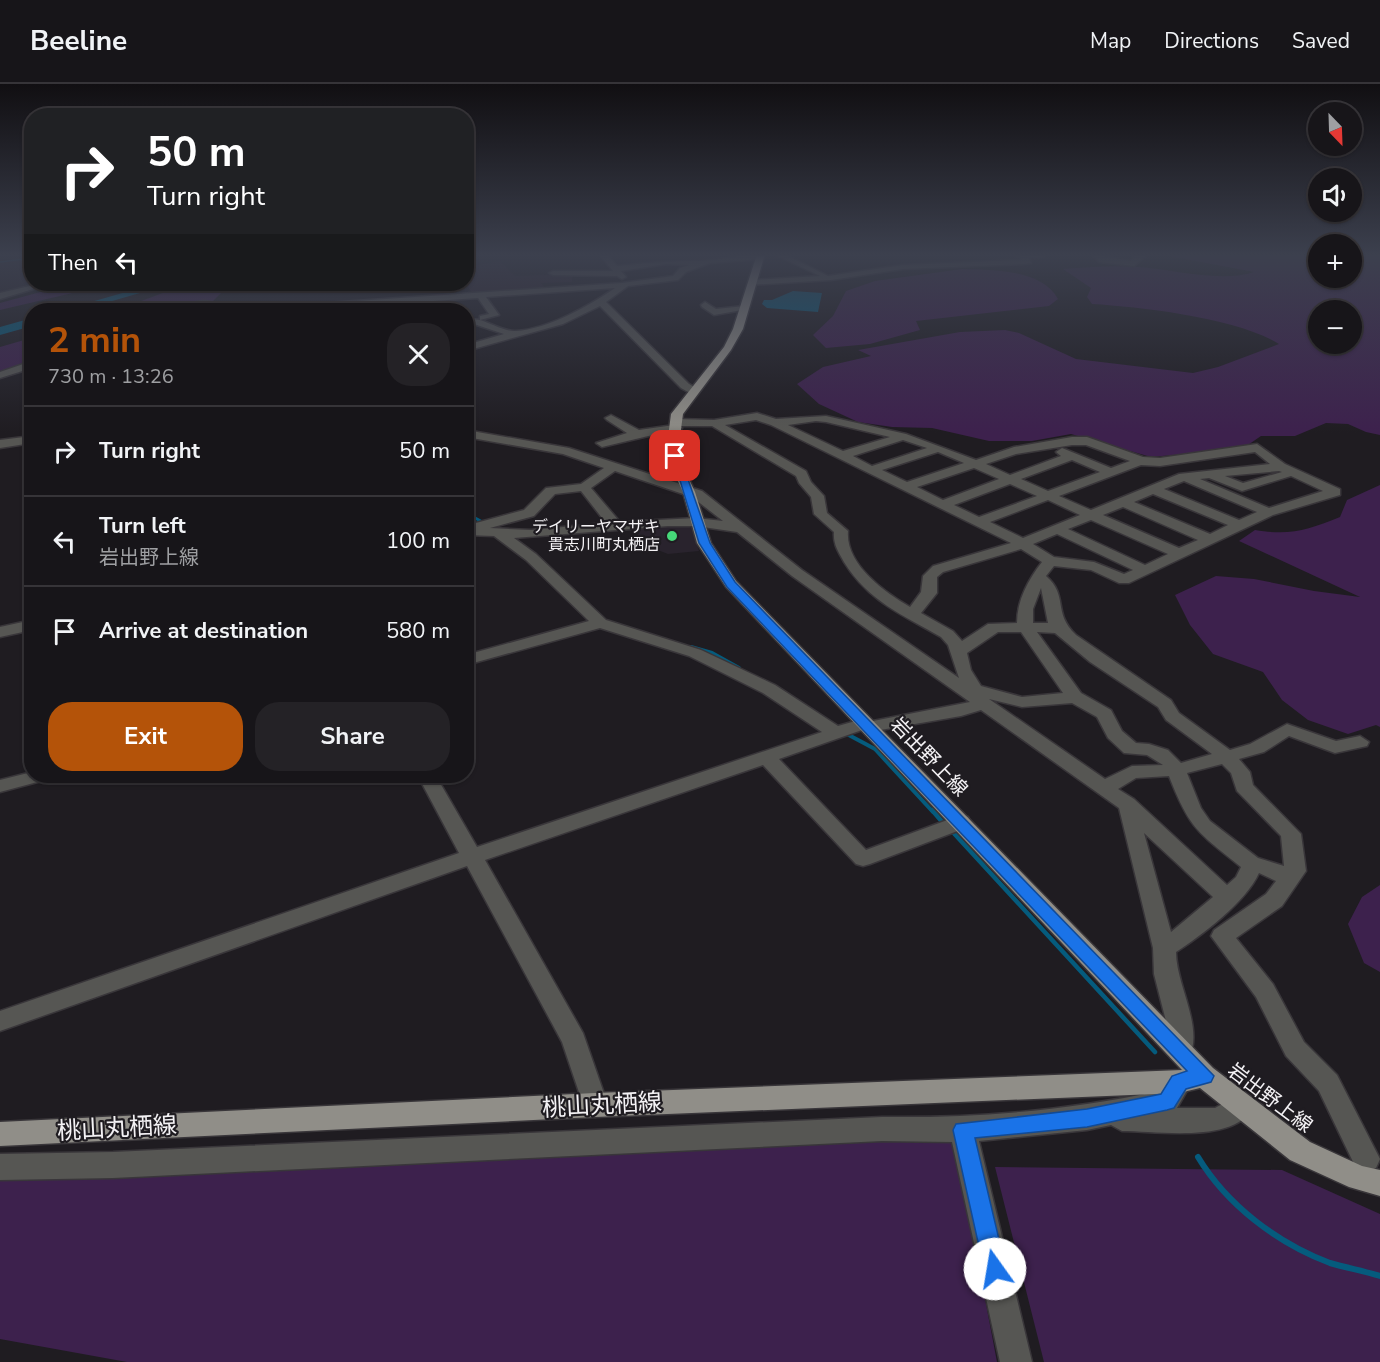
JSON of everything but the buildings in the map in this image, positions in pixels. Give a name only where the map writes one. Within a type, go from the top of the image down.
[{"type":"main road","name":"岩出野上線","points":[[742,314],[728,348],[676,414],[677,466],[689,492],[704,543],[731,584],[1180,1051],[1192,1079],[1241,1106],[1300,1151],[1359,1178],[1380,1183]]},
{"type":"main road","name":"桃山丸栖線","points":[[0,1134],[1192,1079]]},
{"type":"street","points":[[493,314],[478,319],[515,335]]},
{"type":"street","points":[[474,346],[560,322],[577,314]]},
{"type":"street","points":[[614,314],[685,386],[694,391]]},
{"type":"street","points":[[0,365],[24,358]]},
{"type":"street","points":[[0,375],[24,367]]},
{"type":"street","points":[[0,382],[24,378]]},
{"type":"street","points":[[610,438],[676,425],[714,423],[757,416],[1022,543],[1044,569],[1055,596],[1053,611],[1058,628],[1095,657],[1165,704],[1172,716],[1226,756],[1240,772],[1244,787],[1291,834],[1294,871],[1274,900],[1222,936],[1264,991],[1295,1049],[1328,1083],[1366,1159]]},
{"type":"street","points":[[610,418],[637,434]]},
{"type":"street","points":[[775,423],[816,418],[902,436],[939,448],[1178,553]]},
{"type":"street","points":[[714,423],[802,474],[805,483],[817,496],[821,514],[841,531],[840,542],[858,572],[880,596],[947,634],[956,644],[975,696]]},
{"type":"street","points":[[812,441],[856,426]]},
{"type":"street","points":[[474,433],[564,450],[612,468],[697,494],[747,534],[1127,804],[1227,897]]},
{"type":"street","points":[[841,456],[902,436]]},
{"type":"street","points":[[0,444],[24,440]]},
{"type":"street","points":[[904,487],[1014,451],[1087,441],[1184,477],[1268,512]]},
{"type":"street","points":[[1046,446],[1110,472]]},
{"type":"street","points":[[871,470],[939,448]]},
{"type":"street","points":[[978,522],[1140,461],[1160,462],[1257,448],[1281,467],[1335,492],[1268,512],[1124,580],[1094,566],[1044,569]]},
{"type":"street","points":[[941,505],[1072,456]]},
{"type":"street","points":[[912,614],[929,592],[930,576],[938,569],[1022,543],[1184,477],[1281,467]]},
{"type":"street","points":[[474,528],[529,513],[551,491],[584,487],[612,468]]},
{"type":"street","points":[[1208,475],[1242,487],[1296,472]]},
{"type":"street","points":[[584,487],[615,525]]},
{"type":"street","points":[[1154,490],[1239,525]]},
{"type":"street","points":[[1123,502],[1209,539]]},
{"type":"street","points":[[474,531],[532,534],[615,525],[713,521],[726,525],[736,532],[747,534]]},
{"type":"street","points":[[1057,529],[1145,570]]},
{"type":"street","points":[[497,532],[531,557],[600,623],[694,653],[769,689],[836,734]]},
{"type":"street","points":[[1044,569],[1025,609],[1025,627],[1075,697],[1105,714],[1114,734],[1131,749],[1148,747],[1166,757],[1177,770],[1198,819],[1252,865],[1268,867],[1289,878]]},
{"type":"street","points":[[474,658],[600,623]]},
{"type":"street","points":[[0,632],[24,627]]},
{"type":"street","points":[[958,652],[994,627],[1058,628]]},
{"type":"street","points":[[0,1021],[303,914],[472,859],[836,734],[867,725],[961,711],[975,696]]},
{"type":"street","points":[[975,696],[1022,702],[1075,697]]},
{"type":"street","points":[[1105,788],[1132,771],[1177,770],[1257,748],[1287,729],[1335,747],[1360,742]]},
{"type":"street","points":[[766,757],[863,859],[961,822]]},
{"type":"street","points":[[0,786],[24,780]]},
{"type":"street","points":[[431,783],[574,1040],[595,1105]]},
{"type":"street","points":[[1127,804],[1164,948],[1162,962],[1182,1037],[1180,1051]]},
{"type":"street","points":[[1164,948],[1186,934],[1244,882],[1252,865]]},
{"type":"street","points":[[1087,1118],[1167,1101],[1192,1079]]},
{"type":"street","points":[[0,1167],[113,1165],[846,1130],[963,1130],[1087,1118],[1219,1119],[1241,1106]]},
{"type":"street","points":[[963,1130],[1016,1362]]},
{"type":"shaded area","points":[[834,314],[981,314],[916,321],[920,330],[870,344],[826,348],[813,335]]},
{"type":"shaded area","points":[[1179,314],[1308,314],[1308,354],[1362,354],[1362,314],[1380,314],[1380,435],[1348,424],[1326,423],[1295,436],[1261,436],[1242,449],[1151,457],[1071,434],[1032,441],[989,441],[932,428],[892,427],[858,422],[819,404],[797,384],[823,367],[871,356],[858,350],[960,332],[1005,330],[1019,333],[1076,359],[1193,373],[1218,367],[1279,344],[1239,327]]},
{"type":"shaded area","points":[[24,340],[24,365],[0,373],[0,347]]},
{"type":"shaded area","points":[[1380,485],[1380,727],[1376,725],[1348,734],[1308,720],[1282,700],[1263,672],[1213,654],[1190,625],[1175,595],[1216,576],[1254,579],[1360,597],[1239,541],[1255,530],[1299,531],[1340,517],[1347,500]]},
{"type":"shaded area","points":[[683,525],[692,528],[699,551],[668,554],[645,545],[636,537],[643,527]]},
{"type":"shaded area","points":[[1380,885],[1380,972],[1364,963],[1348,924],[1362,897]]},
{"type":"shaded area","points":[[951,1119],[997,1362],[127,1362],[0,1339],[0,1158]]},
{"type":"shaded area","points":[[995,1167],[1282,1170],[1380,1214],[1380,1362],[1044,1362]]},
{"type":"waterway","points":[[0,331],[24,324]]},
{"type":"waterway","points":[[474,517],[497,530]]},
{"type":"waterway","points":[[691,647],[712,653],[739,668]]},
{"type":"waterway","points":[[845,733],[875,749],[933,812]]},
{"type":"waterway","points":[[932,810],[944,824]]},
{"type":"waterway","points":[[950,829],[1155,1052]]},
{"type":"waterway","points":[[1198,1157],[1223,1191],[1255,1220],[1291,1245],[1330,1263],[1380,1276]]},
{"type":"place","name":"デイリーヤマザキ 貴志川町丸栖店","points":[[672,536]]},
{"type":"route","points":[[675,456],[689,492],[704,543],[731,584],[1204,1076],[1179,1082],[1167,1101],[1087,1118],[963,1130],[995,1269]]}]
